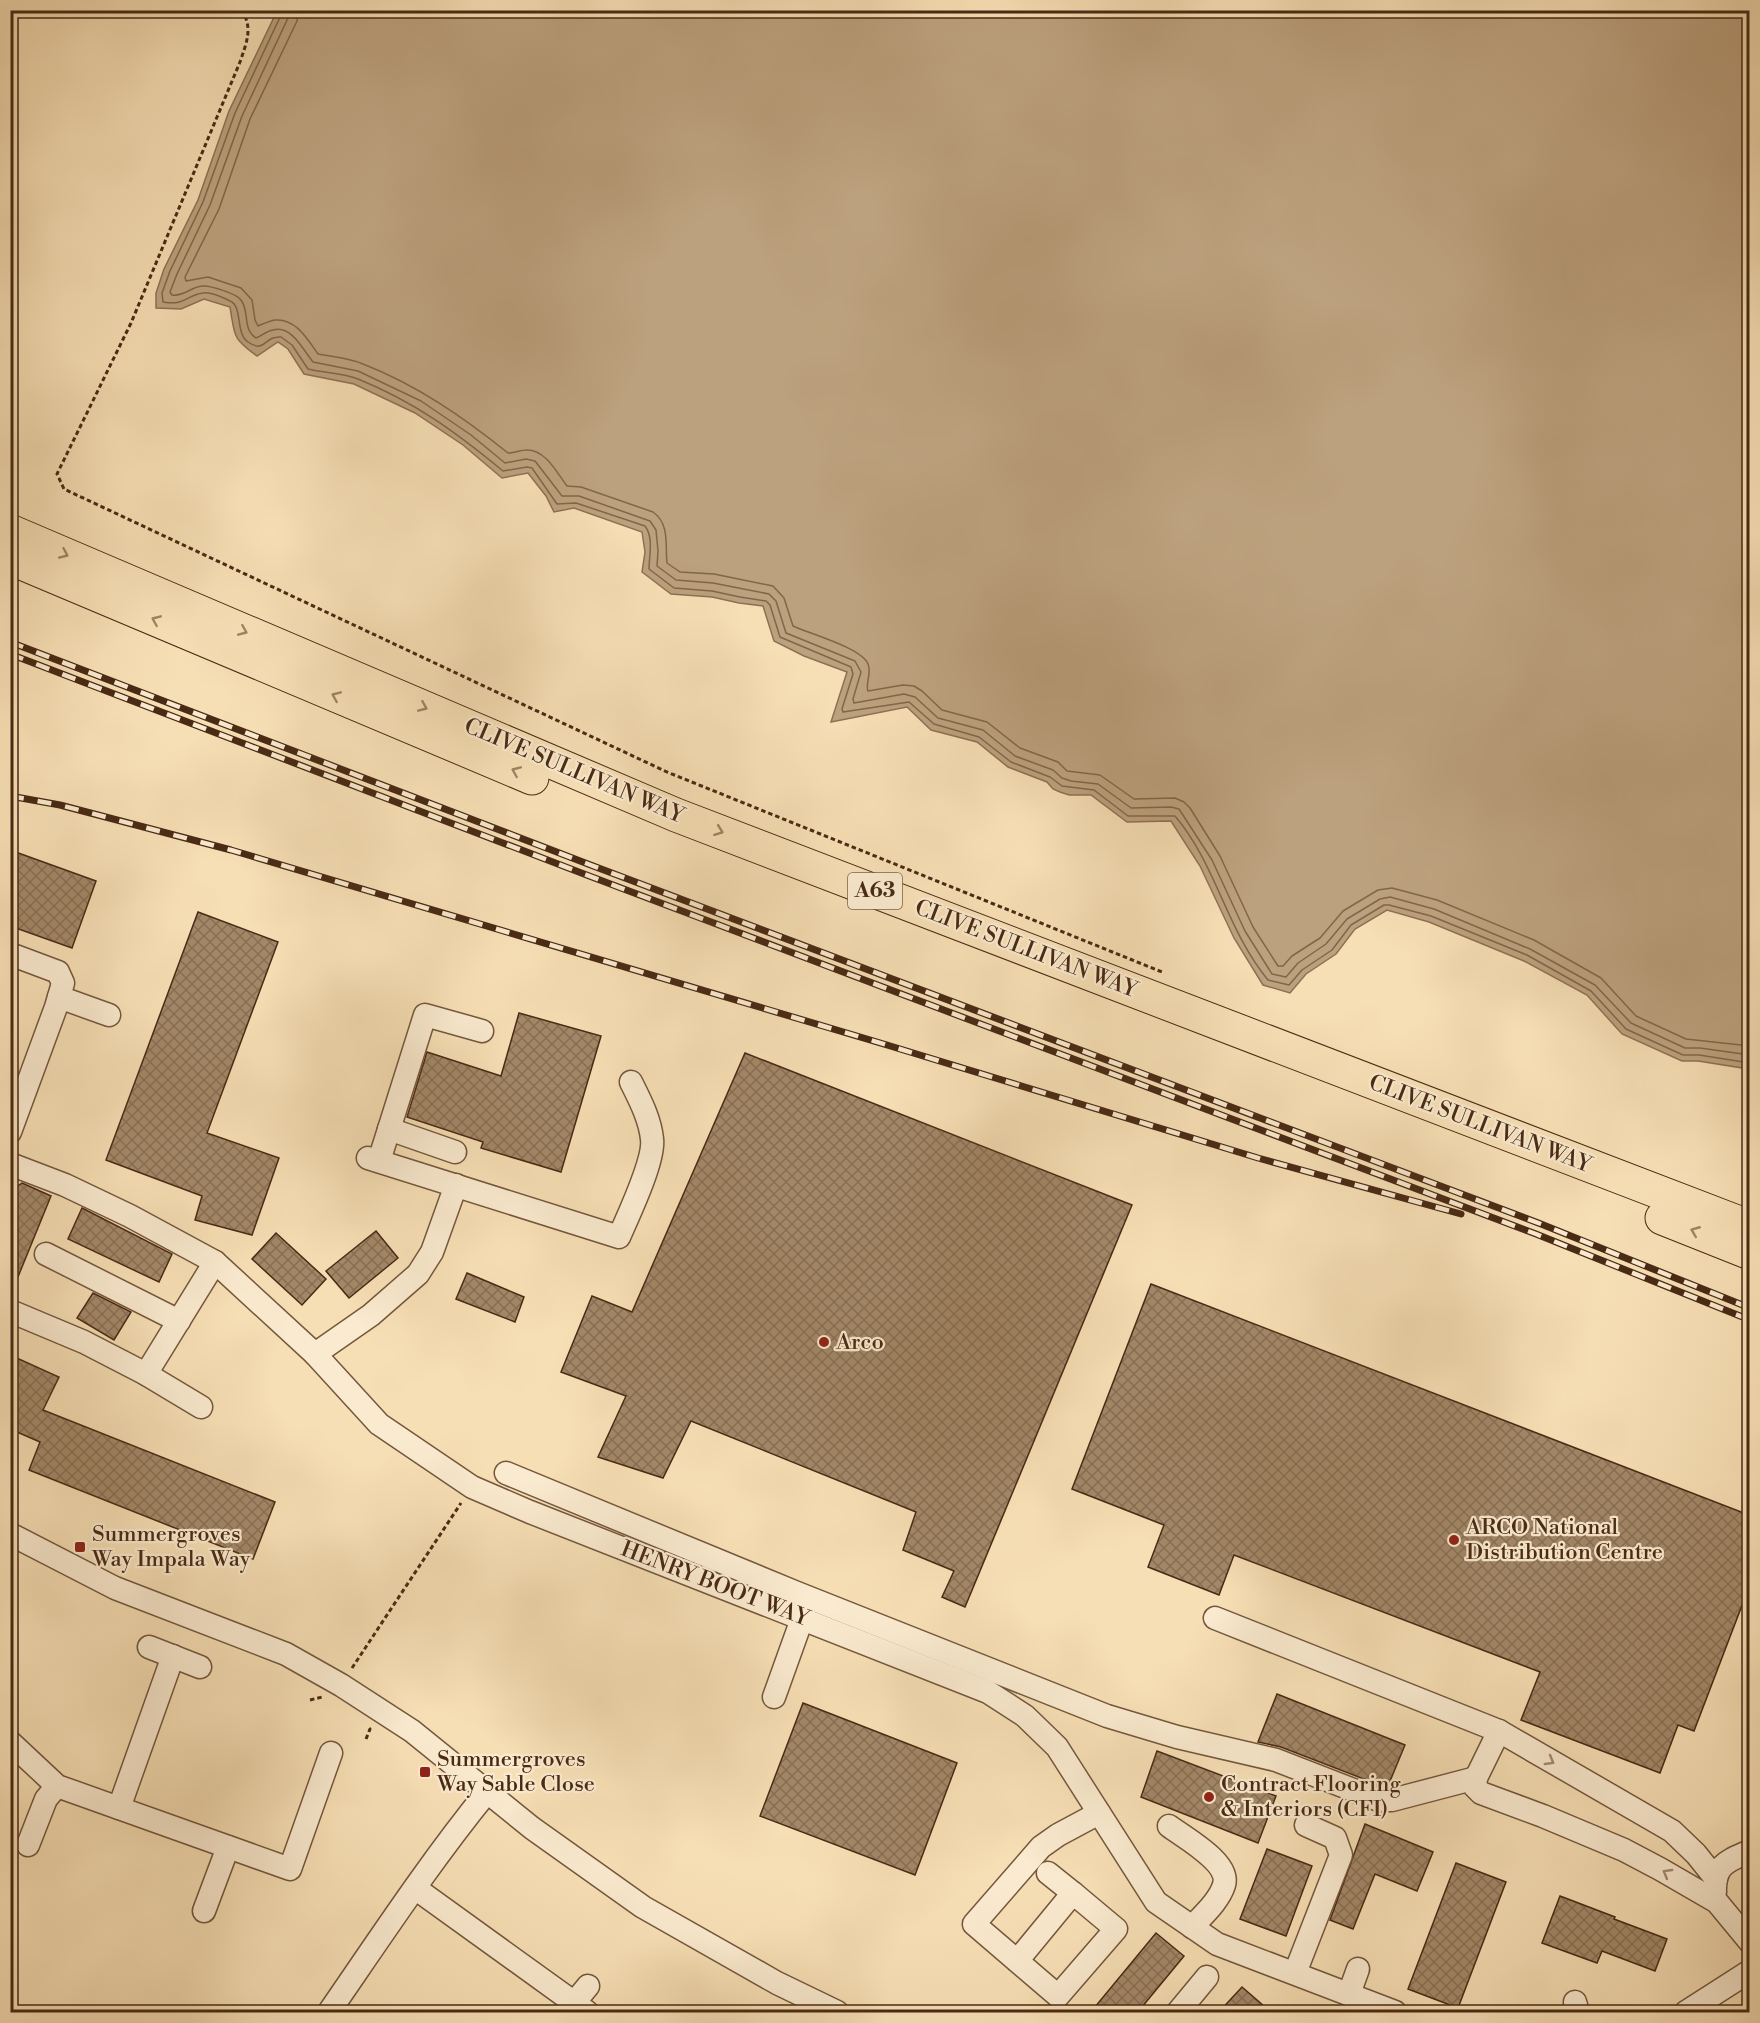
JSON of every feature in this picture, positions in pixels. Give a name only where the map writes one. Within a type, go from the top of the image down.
[{"type":"highway","name":"CLIVE SULLIVAN WAY","points":[[10,531],[676,814],[1749,1227]]},
{"type":"highway","name":"CLIVE SULLIVAN WAY","points":[[10,558],[661,832],[1317,1079],[1749,1253]]},
{"type":"street","points":[[10,954],[58,972],[63,983],[10,1132]]},
{"type":"street","points":[[59,997],[109,1015]]},
{"type":"street","points":[[482,1031],[425,1015],[389,1129],[373,1160],[619,1237],[634,1203],[653,1142],[650,1127],[631,1082]]},
{"type":"street","points":[[389,1129],[455,1152]]},
{"type":"street","name":"HENRY BOOT WAY","points":[[10,1164],[65,1185],[130,1216],[215,1262],[315,1354],[379,1424],[472,1487],[802,1619],[883,1639],[987,1692],[1025,1716],[1057,1747],[1156,1902],[1217,1944],[1294,1973],[1359,2002],[1395,2013]]},
{"type":"street","points":[[315,1354],[371,1315],[418,1275],[432,1252],[456,1185]]},
{"type":"street","points":[[46,1254],[179,1321]]},
{"type":"street","points":[[146,1374],[215,1262]]},
{"type":"street","points":[[10,1311],[84,1342],[146,1374],[201,1407]]},
{"type":"street","points":[[507,1473],[647,1531],[883,1639],[1107,1716],[1177,1737],[1276,1760],[1379,1800],[1392,1800],[1476,1778]]},
{"type":"street","points":[[637,1554],[647,1531]]},
{"type":"street","points":[[10,1534],[115,1588],[286,1654],[341,1684],[412,1731],[532,1828],[643,1907],[832,2012]]},
{"type":"street","points":[[1215,1618],[1499,1731],[1672,1831],[1696,1854],[1716,1879]]},
{"type":"street","points":[[774,1697],[802,1619]]},
{"type":"street","points":[[149,1647],[200,1667]]},
{"type":"street","points":[[119,1808],[173,1656]]},
{"type":"street","points":[[1499,1731],[1476,1778],[1475,1787],[1481,1793],[1624,1850],[1717,1902],[1749,1942]]},
{"type":"street","points":[[10,1742],[57,1786],[290,1869],[331,1753]]},
{"type":"street","points":[[28,1845],[46,1800],[57,1786]]},
{"type":"street","points":[[329,2013],[415,1888],[487,1792]]},
{"type":"street","points":[[1048,1873],[1116,1929],[1059,1996],[974,1924],[1041,1846],[1099,1813]]},
{"type":"street","points":[[1294,1973],[1341,1855],[1335,1838],[1306,1825]]},
{"type":"street","points":[[1169,1826],[1210,1856],[1226,1875],[1218,1896],[1192,1927]]},
{"type":"street","points":[[204,1911],[228,1847]]},
{"type":"street","points":[[1717,1902],[1716,1879],[1720,1867],[1749,1851]]},
{"type":"street","points":[[415,1888],[581,2008],[588,1986]]},
{"type":"street","points":[[1017,1961],[1074,1893]]},
{"type":"street","points":[[1358,1969],[1359,2002]]},
{"type":"street","points":[[1686,2013],[1749,1971]]},
{"type":"street","points":[[1178,2013],[1207,1977]]},
{"type":"path","points":[[241,10],[249,27],[240,62],[131,323],[57,474],[64,489],[667,772],[1163,972]]},
{"type":"path","points":[[341,1684],[472,1487]]},
{"type":"water","points":[[277,11],[1749,11],[1749,1069],[1698,1061],[1682,1061],[1622,1034],[1587,995],[1524,961],[1429,922],[1387,910],[1355,929],[1336,954],[1306,974],[1290,993],[1263,985],[1234,938],[1200,866],[1171,821],[1127,822],[1091,795],[1069,795],[1060,792],[1053,789],[1047,782],[1008,767],[977,742],[931,730],[907,707],[831,722],[847,672],[804,656],[774,641],[763,606],[712,597],[671,594],[642,572],[645,552],[642,532],[574,508],[554,512],[546,496],[528,473],[502,478],[463,445],[415,413],[354,384],[304,374],[288,349],[278,342],[257,356],[236,336],[230,307],[204,299],[181,309],[156,308],[156,293],[164,269],[198,200],[229,111]]},
{"type":"building","points":[[10,850],[96,881],[72,948],[10,926]]},
{"type":"building","points":[[198,912],[278,942],[207,1133],[279,1158],[252,1235],[195,1220],[202,1196],[106,1160]]},
{"type":"building","points":[[519,1013],[601,1036],[561,1172],[481,1148],[483,1142],[407,1117],[427,1052],[501,1076]]},
{"type":"building","name":"Arco","points":[[745,1053],[1132,1205],[965,1607],[942,1597],[954,1571],[903,1550],[916,1512],[691,1421],[663,1478],[598,1457],[626,1396],[561,1372],[592,1296],[632,1312]]},
{"type":"building","points":[[22,1183],[51,1196],[11,1294],[10,1191]]},
{"type":"building","points":[[82,1208],[172,1254],[159,1282],[68,1239]]},
{"type":"building","points":[[376,1231],[398,1258],[349,1298],[326,1271]]},
{"type":"building","points":[[276,1233],[326,1279],[302,1305],[252,1259]]},
{"type":"building","points":[[467,1273],[524,1297],[515,1322],[456,1299]]},
{"type":"building","name":"ARCO National Distribution Centre","points":[[1151,1284],[1749,1515],[1749,1587],[1694,1731],[1678,1725],[1660,1773],[1521,1720],[1540,1672],[1234,1555],[1219,1595],[1148,1567],[1164,1525],[1072,1489]]},
{"type":"building","points":[[93,1293],[131,1312],[114,1340],[77,1318]]},
{"type":"building","points":[[10,1355],[59,1377],[43,1410],[275,1502],[253,1559],[29,1470],[40,1442],[10,1429]]},
{"type":"building","points":[[1277,1694],[1405,1745],[1388,1786],[1382,1786],[1281,1747],[1258,1742]]},
{"type":"building","points":[[803,1703],[957,1763],[915,1875],[760,1816]]},
{"type":"building","name":"Contract Flooring & Interiors (CFI)","points":[[1157,1751],[1276,1796],[1258,1843],[1141,1797]]},
{"type":"building","points":[[1365,1824],[1433,1852],[1417,1891],[1375,1874],[1353,1929],[1330,1920]]},
{"type":"building","points":[[1267,1849],[1312,1866],[1286,1936],[1240,1919]]},
{"type":"building","points":[[1456,1863],[1506,1882],[1458,2008],[1408,1989]]},
{"type":"building","points":[[1560,1896],[1667,1939],[1655,1971],[1602,1951],[1597,1963],[1542,1943]]},
{"type":"building","points":[[1156,1933],[1184,1956],[1137,2013],[1090,2013]]},
{"type":"building","points":[[1242,1987],[1272,2013],[1218,2013]]},
{"type":"railway","points":[[10,642],[588,864],[1541,1224],[1750,1308]]},
{"type":"railway","points":[[10,654],[1536,1234],[1750,1320]]},
{"type":"railway","points":[[10,796],[60,805],[231,850],[1258,1158],[1461,1214]]},
{"type":"place","name":"Arco","points":[[824,1342]]},
{"type":"place","name":"ARCO National Distribution Centre","points":[[1454,1540]]},
{"type":"place","name":"Summergroves Way Impala Way","points":[[80,1547]]},
{"type":"place","name":"Summergroves Way Sable Close","points":[[425,1772]]},
{"type":"place","name":"Contract Flooring & Interiors (CFI)","points":[[1209,1797]]}]
